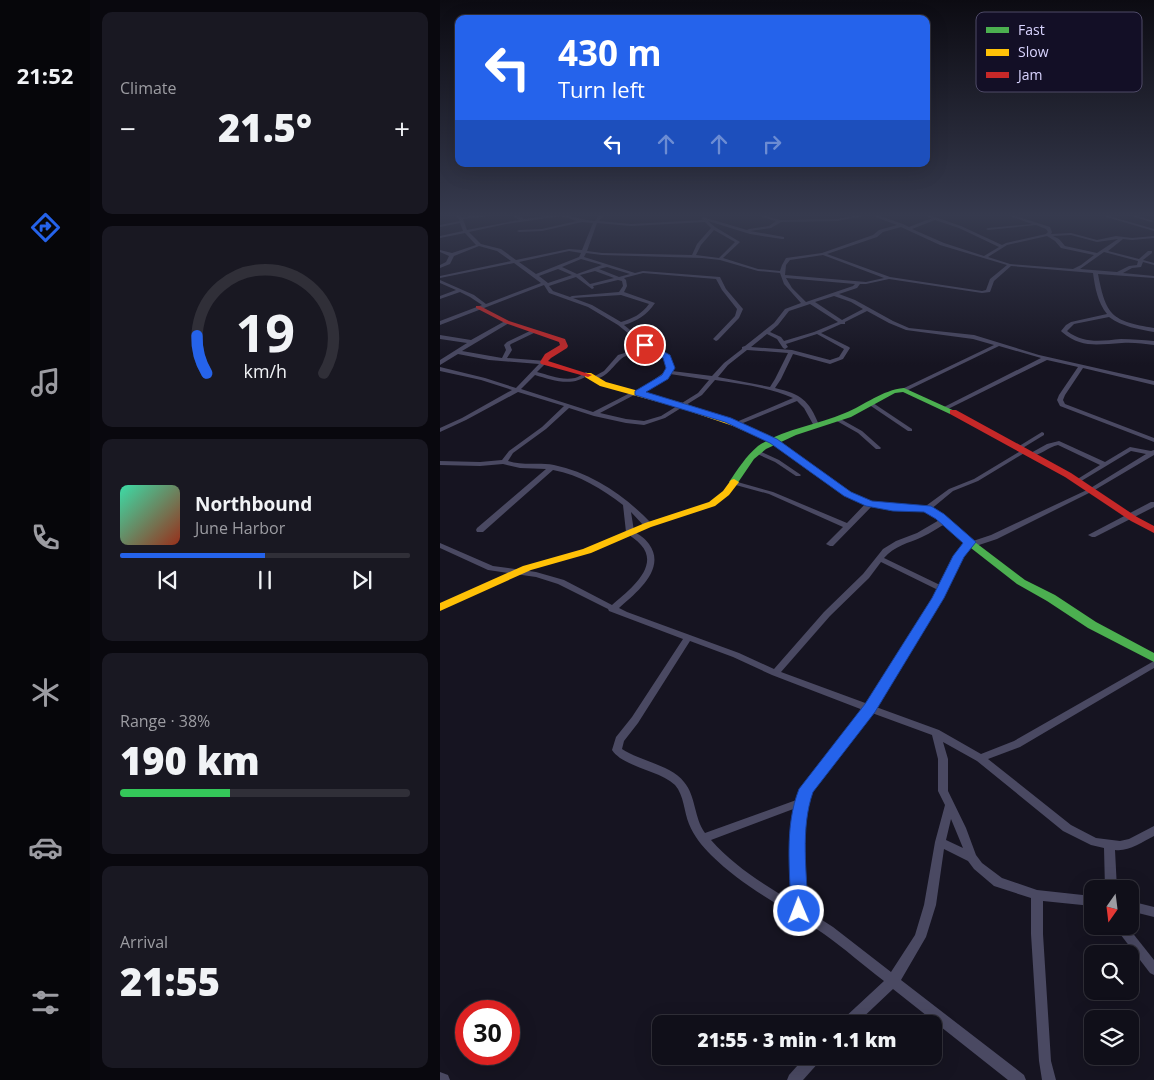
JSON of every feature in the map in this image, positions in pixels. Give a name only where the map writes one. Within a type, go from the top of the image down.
[{"type":"street","points":[[440,279],[500,264]]},
{"type":"street","points":[[519,264],[546,284],[555,294],[590,306],[620,324],[649,348],[667,357],[671,365],[669,372],[657,382],[594,414]]},
{"type":"street","points":[[536,276],[568,264]]},
{"type":"street","points":[[738,264],[782,274],[858,283],[872,283],[889,278]]},
{"type":"street","points":[[786,264],[782,274],[791,292],[843,323]]},
{"type":"street","points":[[852,264],[889,278],[986,292],[989,291],[992,280],[1010,265],[1095,273],[1153,275]]},
{"type":"street","points":[[1072,270],[1086,264]]},
{"type":"street","points":[[1118,274],[1139,264]]},
{"type":"street","points":[[440,322],[546,284],[578,276],[607,265],[633,273],[718,278],[740,309],[737,317],[716,339]]},
{"type":"street","points":[[560,268],[578,276],[591,285],[596,294]]},
{"type":"street","points":[[597,270],[620,278],[625,283],[620,293]]},
{"type":"street","points":[[591,285],[633,273]]},
{"type":"street","points":[[1095,273],[1099,299],[1110,315],[1125,325],[1154,330]]},
{"type":"street","points":[[440,279],[458,291],[472,296],[482,306],[507,322],[555,338],[564,343],[564,346],[548,356],[517,390],[440,430]]},
{"type":"street","points":[[440,369],[483,379],[594,414],[644,423],[658,419],[683,406],[700,394],[712,378],[744,348],[776,324],[787,310],[855,287],[858,283]]},
{"type":"street","points":[[440,298],[458,291]]},
{"type":"street","points":[[567,298],[620,293],[652,303],[637,318],[620,324]]},
{"type":"street","points":[[834,294],[853,301],[908,329],[974,337],[1046,358],[1154,383]]},
{"type":"street","points":[[784,343],[843,323],[866,309]]},
{"type":"street","points":[[1110,315],[1101,320],[1074,322],[1068,325],[1064,331],[1074,339],[1088,343],[1128,341],[1154,343]]},
{"type":"street","points":[[440,363],[507,322]]},
{"type":"street","points":[[504,359],[509,350],[507,346],[509,343],[534,331]]},
{"type":"street","points":[[766,332],[779,338],[784,343],[784,350]]},
{"type":"street","points":[[744,348],[784,350],[834,362],[841,358],[848,348],[818,333]]},
{"type":"street","points":[[440,337],[472,342]]},
{"type":"street","points":[[440,607],[514,573],[587,551],[648,525],[719,500],[734,483],[751,456],[774,441],[837,419],[893,391],[904,390],[999,344]]},
{"type":"street","points":[[534,373],[570,380],[579,379],[606,372],[620,356],[649,348]]},
{"type":"street","points":[[458,352],[504,359],[544,362],[590,376],[601,384],[683,406],[736,424],[774,441],[848,494],[870,504],[893,508],[927,508],[1021,582],[1050,598],[1086,622],[1154,658]]},
{"type":"street","points":[[771,389],[781,376],[785,361],[792,352]]},
{"type":"street","points":[[946,408],[1046,358]]},
{"type":"street","points":[[1082,366],[1062,395],[1060,400],[1062,405],[1154,440]]},
{"type":"street","points":[[669,372],[771,389],[798,398],[805,404],[816,425]]},
{"type":"street","points":[[904,390],[946,408],[1025,451],[1078,481],[1129,516],[1154,530]]},
{"type":"street","points":[[736,424],[798,398]]},
{"type":"street","points":[[870,403],[910,430]]},
{"type":"street","points":[[504,462],[511,452],[544,428],[568,406]]},
{"type":"street","points":[[837,419],[860,432],[878,448]]},
{"type":"street","points":[[927,508],[951,490],[976,480],[1025,451],[1042,434]]},
{"type":"street","points":[[1025,451],[1059,443],[1104,464]]},
{"type":"street","points":[[1078,481],[1130,449],[1138,448],[1154,452]]},
{"type":"street","points":[[757,452],[777,461],[798,475]]},
{"type":"street","points":[[799,911],[798,834],[802,802],[807,789],[870,708],[942,589],[959,556],[972,543],[994,536],[1091,490],[1154,452]]},
{"type":"street","points":[[440,463],[480,464],[504,462],[552,467],[586,479],[627,504],[648,525]]},
{"type":"street","points":[[480,530],[552,467]]},
{"type":"street","points":[[734,483],[770,493],[848,526]]},
{"type":"street","points":[[612,609],[647,575],[650,567],[650,558],[646,545],[630,532],[627,504]]},
{"type":"street","points":[[830,544],[870,504]]},
{"type":"street","points":[[1092,535],[1154,504]]},
{"type":"street","points":[[775,673],[827,614],[866,576],[891,547],[915,538],[944,520]]},
{"type":"street","points":[[440,545],[480,564],[561,582],[612,609],[736,655],[775,673],[936,733],[980,758],[1067,828],[1094,842],[1109,846],[1120,846],[1131,843],[1154,831]]},
{"type":"street","points":[[880,559],[942,589]]},
{"type":"street","points":[[688,638],[617,746],[621,754],[673,778],[681,786],[693,823],[703,838],[715,853],[748,882],[799,911],[1020,1080]]},
{"type":"street","points":[[980,758],[1017,744],[1154,664]]},
{"type":"street","points":[[936,733],[942,759],[943,791],[961,828],[972,858],[986,874],[998,882],[1037,895],[1084,900]]},
{"type":"street","points":[[703,838],[802,802]]},
{"type":"street","points":[[856,1015],[893,982],[922,929],[930,905],[940,842],[950,804]]},
{"type":"street","points":[[940,842],[972,858]]},
{"type":"street","points":[[1109,846],[1111,880]]},
{"type":"street","points":[[1037,895],[1037,934],[1044,1061],[1049,1080]]},
{"type":"street","points":[[1139,908],[1154,912]]},
{"type":"street","points":[[1127,935],[1154,968]]},
{"type":"street","points":[[794,1080],[807,1065]]},
{"type":"traffic: fast","points":[[734,482],[751,457],[763,447],[793,433],[848,415],[893,391],[904,390],[953,412]]},
{"type":"traffic: fast","points":[[815,471],[848,494],[870,504],[893,508],[927,508],[940,516],[956,532],[1021,582],[1051,598],[1092,625],[1154,658]]},
{"type":"traffic: slow","points":[[588,375],[603,384],[683,406],[736,424],[774,441],[815,471]]},
{"type":"traffic: slow","points":[[440,607],[527,568],[587,551],[648,525],[712,504],[726,493],[734,482]]},
{"type":"traffic: jam","points":[[478,307],[507,322],[562,341],[564,346],[548,356],[544,362],[588,375]]},
{"type":"traffic: jam","points":[[953,412],[1068,475],[1134,519],[1154,530]]},
{"type":"route","points":[[645,345],[665,355],[670,361],[671,368],[665,377],[638,393],[728,420],[774,441],[848,494],[870,504],[893,508],[927,508],[940,516],[956,532],[970,542],[959,556],[938,598],[870,708],[807,789],[800,812],[798,834],[799,911]]}]
